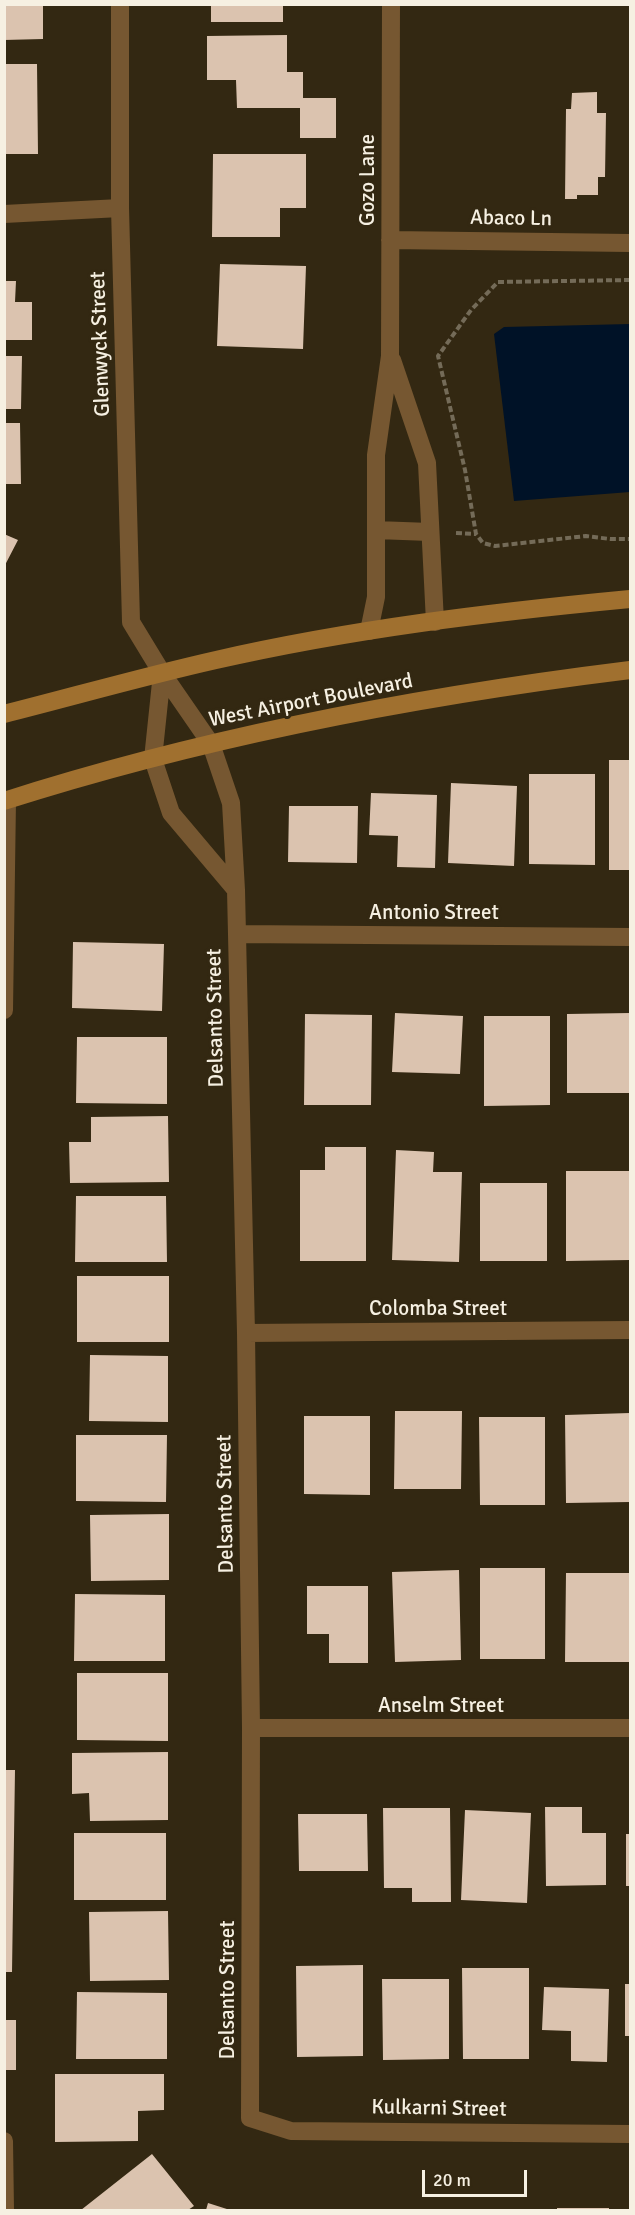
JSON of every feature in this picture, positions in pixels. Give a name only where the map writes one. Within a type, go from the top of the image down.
[{"type":"main road","points":[[4,714],[218,659],[369,631],[555,606],[630,599]]},
{"type":"main road","name":"West Airport Boulevard","points":[[6,800],[210,744],[379,709],[552,680],[630,670]]},
{"type":"street","name":"Glenwyck Street","points":[[120,4],[120,208],[131,622],[162,673]]},
{"type":"street","name":"Gozo Lane","points":[[390,356],[391,4]]},
{"type":"street","points":[[4,214],[120,208]]},
{"type":"street","name":"Abaco Ln","points":[[390,240],[630,243]]},
{"type":"street","points":[[369,631],[376,597],[376,455],[390,356]]},
{"type":"street","points":[[390,356],[427,463],[435,621]]},
{"type":"street","points":[[376,530],[430,532]]},
{"type":"street","points":[[162,673],[153,759],[171,813],[236,890]]},
{"type":"street","name":"Delsanto Street","points":[[162,673],[210,744],[231,803],[236,890],[246,1333],[251,1728],[250,2118]]},
{"type":"street","points":[[4,1010],[6,800]]},
{"type":"street","name":"Antonio Street","points":[[237,934],[630,937]]},
{"type":"street","name":"Colomba Street","points":[[246,1333],[630,1330]]},
{"type":"street","name":"Anselm Street","points":[[251,1728],[630,1728]]},
{"type":"street","name":"Kulkarni Street","points":[[250,2118],[291,2131],[630,2134]]},
{"type":"street","points":[[4,2141],[5,2211]]},
{"type":"path","points":[[630,280],[498,282],[471,310],[438,356],[465,470],[476,534],[483,543],[495,546],[586,536],[630,539]]},
{"type":"water","points":[[630,324],[630,492],[514,501],[494,334],[504,327]]},
{"type":"building","points":[[4,4],[43,4],[43,39],[4,40]]},
{"type":"building","points":[[211,4],[283,4],[283,22],[211,22]]},
{"type":"building","points":[[287,35],[287,72],[303,72],[303,98],[336,98],[336,138],[300,138],[300,108],[237,108],[236,80],[207,80],[207,36]]},
{"type":"building","points":[[4,64],[37,64],[38,154],[4,154]]},
{"type":"building","points":[[597,92],[597,113],[606,113],[605,177],[598,177],[598,195],[577,195],[577,199],[565,199],[566,109],[571,109],[572,93]]},
{"type":"building","points":[[213,154],[306,154],[306,208],[280,208],[280,237],[212,237]]},
{"type":"building","points":[[220,264],[306,266],[303,349],[217,346]]},
{"type":"building","points":[[4,281],[16,281],[15,302],[32,302],[32,340],[4,340]]},
{"type":"building","points":[[4,356],[22,356],[21,409],[4,409]]},
{"type":"building","points":[[4,423],[20,423],[21,484],[4,484]]},
{"type":"building","points":[[4,534],[18,540],[4,567]]},
{"type":"building","points":[[609,760],[630,760],[630,870],[609,870]]},
{"type":"building","points":[[529,774],[595,774],[595,865],[529,864]]},
{"type":"building","points":[[451,783],[517,786],[514,866],[448,863]]},
{"type":"building","points":[[371,793],[437,795],[435,868],[397,867],[398,836],[369,835]]},
{"type":"building","points":[[289,806],[358,806],[357,863],[288,862]]},
{"type":"building","points":[[73,942],[164,944],[162,1011],[72,1008]]},
{"type":"building","points":[[395,1013],[463,1016],[460,1074],[392,1072]]},
{"type":"building","points":[[630,1013],[630,1093],[567,1093],[567,1014]]},
{"type":"building","points":[[305,1014],[372,1015],[371,1105],[304,1105]]},
{"type":"building","points":[[484,1016],[550,1016],[550,1105],[484,1106]]},
{"type":"building","points":[[77,1037],[167,1037],[167,1104],[76,1103]]},
{"type":"building","points":[[168,1116],[169,1182],[70,1183],[69,1142],[91,1142],[91,1117]]},
{"type":"building","points":[[325,1147],[366,1147],[366,1261],[300,1261],[300,1170],[325,1170]]},
{"type":"building","points":[[396,1150],[434,1152],[433,1172],[462,1172],[459,1262],[392,1260]]},
{"type":"building","points":[[566,1171],[630,1171],[630,1260],[566,1261]]},
{"type":"building","points":[[480,1183],[547,1183],[547,1261],[480,1261]]},
{"type":"building","points":[[76,1196],[166,1196],[167,1262],[75,1262]]},
{"type":"building","points":[[77,1276],[169,1276],[169,1342],[77,1342]]},
{"type":"building","points":[[90,1355],[168,1356],[168,1422],[89,1421]]},
{"type":"building","points":[[395,1411],[462,1411],[461,1489],[394,1489]]},
{"type":"building","points":[[630,1413],[630,1502],[566,1503],[565,1415]]},
{"type":"building","points":[[304,1416],[370,1416],[370,1495],[304,1494]]},
{"type":"building","points":[[479,1417],[545,1417],[545,1505],[480,1505]]},
{"type":"building","points":[[76,1435],[167,1435],[166,1502],[76,1501]]},
{"type":"building","points":[[169,1514],[169,1580],[91,1581],[90,1515]]},
{"type":"building","points":[[480,1568],[545,1568],[545,1659],[480,1659]]},
{"type":"building","points":[[459,1570],[461,1660],[395,1662],[392,1572]]},
{"type":"building","points":[[566,1573],[630,1573],[630,1662],[565,1662]]},
{"type":"building","points":[[307,1586],[368,1586],[368,1663],[329,1663],[329,1634],[307,1634]]},
{"type":"building","points":[[75,1594],[165,1595],[165,1661],[74,1661]]},
{"type":"building","points":[[77,1673],[168,1673],[168,1741],[77,1740]]},
{"type":"building","points":[[168,1752],[168,1820],[90,1821],[89,1793],[72,1794],[72,1753]]},
{"type":"building","points":[[4,1770],[15,1770],[12,1972],[4,1972]]},
{"type":"building","points":[[545,1807],[582,1807],[582,1833],[606,1833],[606,1885],[546,1886]]},
{"type":"building","points":[[383,1808],[450,1808],[451,1902],[412,1902],[412,1888],[384,1888]]},
{"type":"building","points":[[465,1810],[531,1813],[527,1903],[461,1900]]},
{"type":"building","points":[[298,1814],[367,1814],[368,1871],[299,1871]]},
{"type":"building","points":[[74,1833],[166,1833],[166,1900],[74,1900]]},
{"type":"building","points":[[626,1834],[630,1834],[630,1886],[626,1886]]},
{"type":"building","points":[[168,1911],[169,1980],[90,1981],[89,1912]]},
{"type":"building","points":[[363,1965],[363,2056],[297,2057],[296,1966]]},
{"type":"building","points":[[462,1968],[529,1968],[529,2059],[463,2059]]},
{"type":"building","points":[[382,1979],[449,1979],[449,2059],[383,2060]]},
{"type":"building","points":[[625,1984],[630,1984],[630,2036],[625,2036]]},
{"type":"building","points":[[544,1987],[609,1989],[607,2062],[571,2061],[571,2031],[542,2030]]},
{"type":"building","points":[[77,1992],[167,1993],[167,2059],[76,2059]]},
{"type":"building","points":[[4,2020],[16,2020],[16,2070],[4,2070]]},
{"type":"building","points":[[55,2074],[164,2074],[164,2110],[138,2111],[138,2141],[55,2142]]},
{"type":"building","points":[[152,2154],[194,2206],[188,2210],[81,2210]]},
{"type":"building","points":[[208,2203],[230,2210],[206,2210]]},
{"type":"building","points":[[557,2208],[609,2208],[609,2210],[557,2210]]}]
